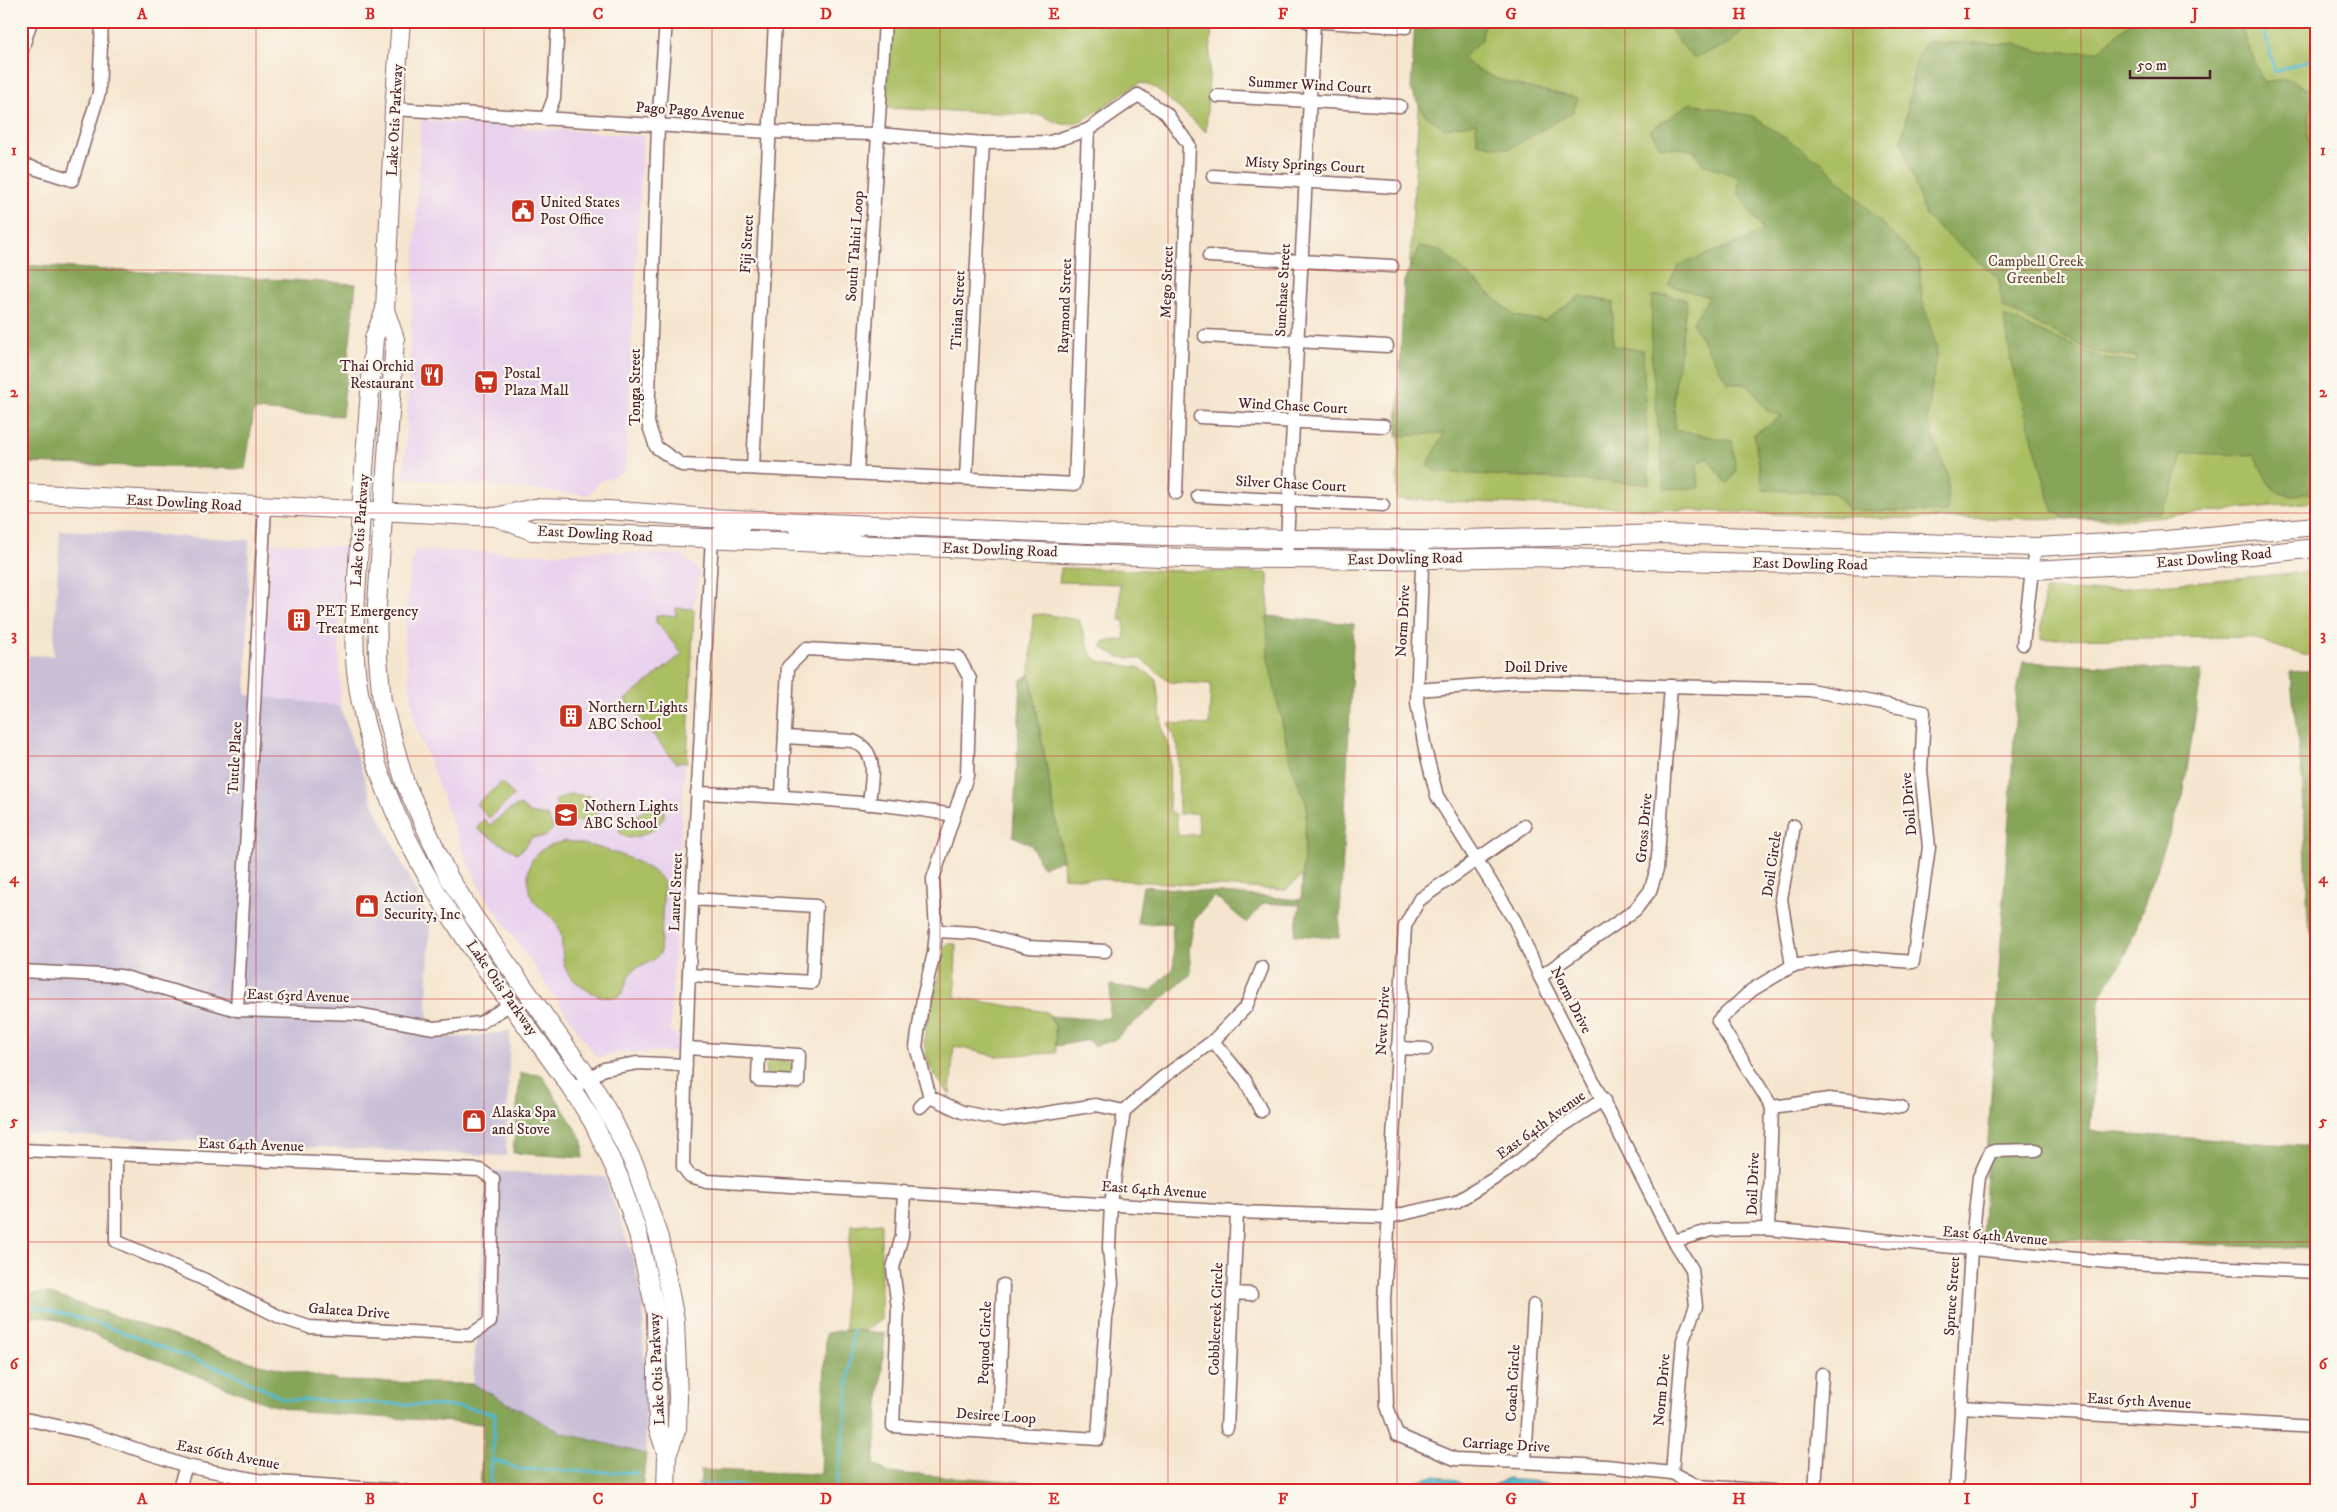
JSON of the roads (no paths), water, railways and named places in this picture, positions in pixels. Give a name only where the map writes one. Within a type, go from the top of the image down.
[{"type":"main road","name":"Lake Otis Parkway","points":[[401,21],[394,109],[386,310],[395,339],[377,604],[378,658],[382,702],[405,783],[448,876],[553,1030],[589,1079],[613,1120],[636,1168],[651,1211],[675,1320],[678,1397],[677,1428],[667,1456],[666,1491]]},
{"type":"main road","name":"Lake Otis Parkway","points":[[386,310],[374,338],[356,589],[356,670],[371,747],[404,835],[430,884],[593,1122],[624,1192],[638,1234],[652,1296],[658,1338],[658,1428],[667,1456]]},
{"type":"main road","name":"East Dowling Road","points":[[21,494],[265,507],[384,510],[496,517],[534,508],[1098,534],[1286,539],[1423,540],[1665,534],[2034,547],[2166,540],[2316,526]]},
{"type":"main road","name":"East Dowling Road","points":[[496,517],[532,531],[1185,558],[1286,560],[1423,560],[1526,557],[2031,570],[2186,562],[2316,548]]},
{"type":"main road","points":[[511,1004],[518,1003],[553,1030]]},
{"type":"main road","points":[[658,1338],[670,1351],[672,1389],[678,1397]]},
{"type":"street","points":[[21,53],[30,21]]},
{"type":"street","points":[[21,164],[72,180],[99,94],[102,21]]},
{"type":"street","points":[[546,118],[554,98],[558,21]]},
{"type":"street","name":"Tonga Street","points":[[666,21],[658,125],[648,423],[656,447],[682,465],[1075,484]]},
{"type":"street","name":"Fiji Street","points":[[753,468],[774,21]]},
{"type":"street","name":"South Tahiti Loop","points":[[857,473],[885,21]]},
{"type":"street","points":[[1306,21],[1406,26]]},
{"type":"street","name":"Sunchase Street","points":[[1286,560],[1314,21]]},
{"type":"street","name":"Pago Pago Avenue","points":[[394,109],[769,132],[878,134],[984,143],[1050,142],[1088,130],[1138,95]]},
{"type":"street","name":"Mego Street","points":[[1138,95],[1166,114],[1189,145],[1176,493]]},
{"type":"street","name":"Summer Wind Court","points":[[1217,96],[1400,106]]},
{"type":"street","name":"Raymond Street","points":[[1075,484],[1088,130]]},
{"type":"street","name":"Tinian Street","points":[[966,478],[984,143]]},
{"type":"street","name":"Misty Springs Court","points":[[1213,176],[1396,187]]},
{"type":"street","points":[[1209,256],[1392,266]]},
{"type":"street","points":[[1205,336],[1387,346]]},
{"type":"street","name":"Wind Chase Court","points":[[1200,417],[1384,426]]},
{"type":"street","name":"Silver Chase Court","points":[[1198,496],[1383,505]]},
{"type":"street","name":"Tuttle Place","points":[[237,1010],[265,507]]},
{"type":"street","points":[[712,538],[718,531],[732,526],[842,532],[856,530],[873,524]]},
{"type":"street","name":"Laurel Street","points":[[683,1157],[692,899],[712,538]]},
{"type":"street","name":"Norm Drive","points":[[1423,540],[1417,690],[1420,722],[1437,796],[1515,921],[1540,977],[1604,1099],[1674,1241],[1692,1269],[1696,1306],[1683,1340],[1672,1473]]},
{"type":"street","points":[[2023,644],[2034,547]]},
{"type":"street","points":[[782,796],[788,667],[806,649],[958,657],[970,679],[967,776],[932,879],[936,931],[934,953],[923,998],[916,1047],[930,1097],[962,1112],[1003,1120],[1096,1105],[1124,1111]]},
{"type":"street","name":"Doil Drive","points":[[1417,690],[1520,682],[1810,690],[1924,712],[1922,772],[1929,847],[1913,962],[1852,957],[1792,966],[1752,990],[1718,1021],[1772,1106],[1768,1229]]},
{"type":"street","name":"Gross Drive","points":[[1540,977],[1635,910],[1650,891],[1658,869],[1671,686]]},
{"type":"street","points":[[785,737],[853,741],[863,746],[872,757],[869,804]]},
{"type":"street","points":[[697,793],[782,796],[869,804],[954,816]]},
{"type":"street","name":"Newt Drive","points":[[1389,1217],[1404,926],[1419,900],[1525,826]]},
{"type":"street","name":"Doil Circle","points":[[1792,966],[1781,899],[1794,826]]},
{"type":"street","points":[[689,975],[812,982],[816,906],[692,899]]},
{"type":"street","points":[[936,931],[976,933],[1028,947],[1105,951]]},
{"type":"street","points":[[1111,1204],[1124,1111],[1162,1078],[1213,1041],[1246,1007],[1262,968]]},
{"type":"street","name":"East 63rd Avenue","points":[[21,971],[122,976],[237,1010],[357,1014],[434,1028],[480,1023],[511,1004]]},
{"type":"street","points":[[1213,1041],[1245,1080],[1261,1111]]},
{"type":"street","points":[[687,1048],[759,1052]]},
{"type":"street","points":[[1398,1048],[1426,1049]]},
{"type":"street","points":[[572,1089],[604,1069],[638,1063],[686,1065]]},
{"type":"street","points":[[920,1107],[930,1097]]},
{"type":"street","name":"East 64th Avenue","points":[[683,1157],[683,1167],[690,1176],[707,1181],[904,1191],[1237,1212],[1389,1217],[1456,1202],[1508,1170],[1555,1131],[1604,1099]]},
{"type":"street","points":[[1772,1106],[1829,1099],[1901,1107]]},
{"type":"street","name":"East 64th Avenue","points":[[21,1150],[480,1170]]},
{"type":"street","name":"Spruce Street","points":[[1956,1491],[1971,1250],[1979,1178],[1990,1151],[2036,1150]]},
{"type":"street","name":"Galatea Drive","points":[[116,1155],[116,1241],[203,1279],[282,1318],[309,1327],[470,1335],[490,1322],[493,1180],[480,1170]]},
{"type":"street","name":"Desiree Loop","points":[[904,1191],[902,1236],[893,1268],[898,1308],[893,1426],[998,1433],[1098,1438],[1106,1318],[1112,1282],[1109,1247],[1111,1204]]},
{"type":"street","name":"Cobblecreek Circle","points":[[1227,1428],[1237,1212]]},
{"type":"street","name":"Carriage Drive","points":[[1389,1217],[1384,1301],[1387,1406],[1396,1435],[1455,1459],[1606,1466],[1672,1473],[1697,1486],[1773,1491]]},
{"type":"street","name":"East 64th Avenue","points":[[1674,1241],[1712,1230],[1768,1229],[2108,1262],[2316,1272]]},
{"type":"street","name":"Pequod Circle","points":[[998,1433],[1003,1285]]},
{"type":"street","points":[[1233,1293],[1250,1294]]},
{"type":"street","name":"Coach Circle","points":[[1525,1462],[1534,1305]]},
{"type":"street","points":[[1815,1491],[1822,1374]]},
{"type":"street","name":"East 65th Avenue","points":[[1961,1407],[2316,1427]]},
{"type":"street","name":"East 66th Avenue","points":[[21,1418],[89,1433],[186,1466],[262,1480],[346,1489],[405,1491]]},
{"type":"street","points":[[178,1491],[186,1466]]},
{"type":"water","points":[[1433,1476],[1453,1480],[1462,1484],[1470,1491],[1402,1491],[1415,1481]]},
{"type":"water","points":[[1508,1479],[1548,1483],[1554,1485],[1558,1491],[1477,1491]]},
{"type":"waterway","points":[[2262,21],[2275,72],[2307,61],[2316,55]]},
{"type":"waterway","points":[[2316,117],[2314,120],[2316,125]]},
{"type":"waterway","points":[[21,1306],[38,1307],[103,1325],[234,1374],[284,1399],[466,1407],[495,1414],[490,1491]]},
{"type":"waterway","points":[[835,1489],[845,1423],[853,1330]]},
{"type":"waterway","points":[[492,1459],[519,1469],[638,1473]]},
{"type":"waterway","points":[[698,1484],[871,1491]]},
{"type":"place","name":"United States Post Office","points":[[523,211]]},
{"type":"place","name":"Thai Orchid Restaurant","points":[[432,375]]},
{"type":"place","name":"Postal Plaza Mall","points":[[486,382]]},
{"type":"place","name":"PET Emergency Treatment","points":[[299,620]]},
{"type":"place","name":"Northern Lights ABC School","points":[[571,716]]},
{"type":"place","name":"Nothern Lights ABC School","points":[[566,815]]},
{"type":"place","name":"Action Security, Inc","points":[[367,906]]},
{"type":"place","name":"Alaska Spa and Stove","points":[[474,1121]]},
{"type":"park label","name":"Campbell Creek Greenbelt","points":[[2036,270]]}]
